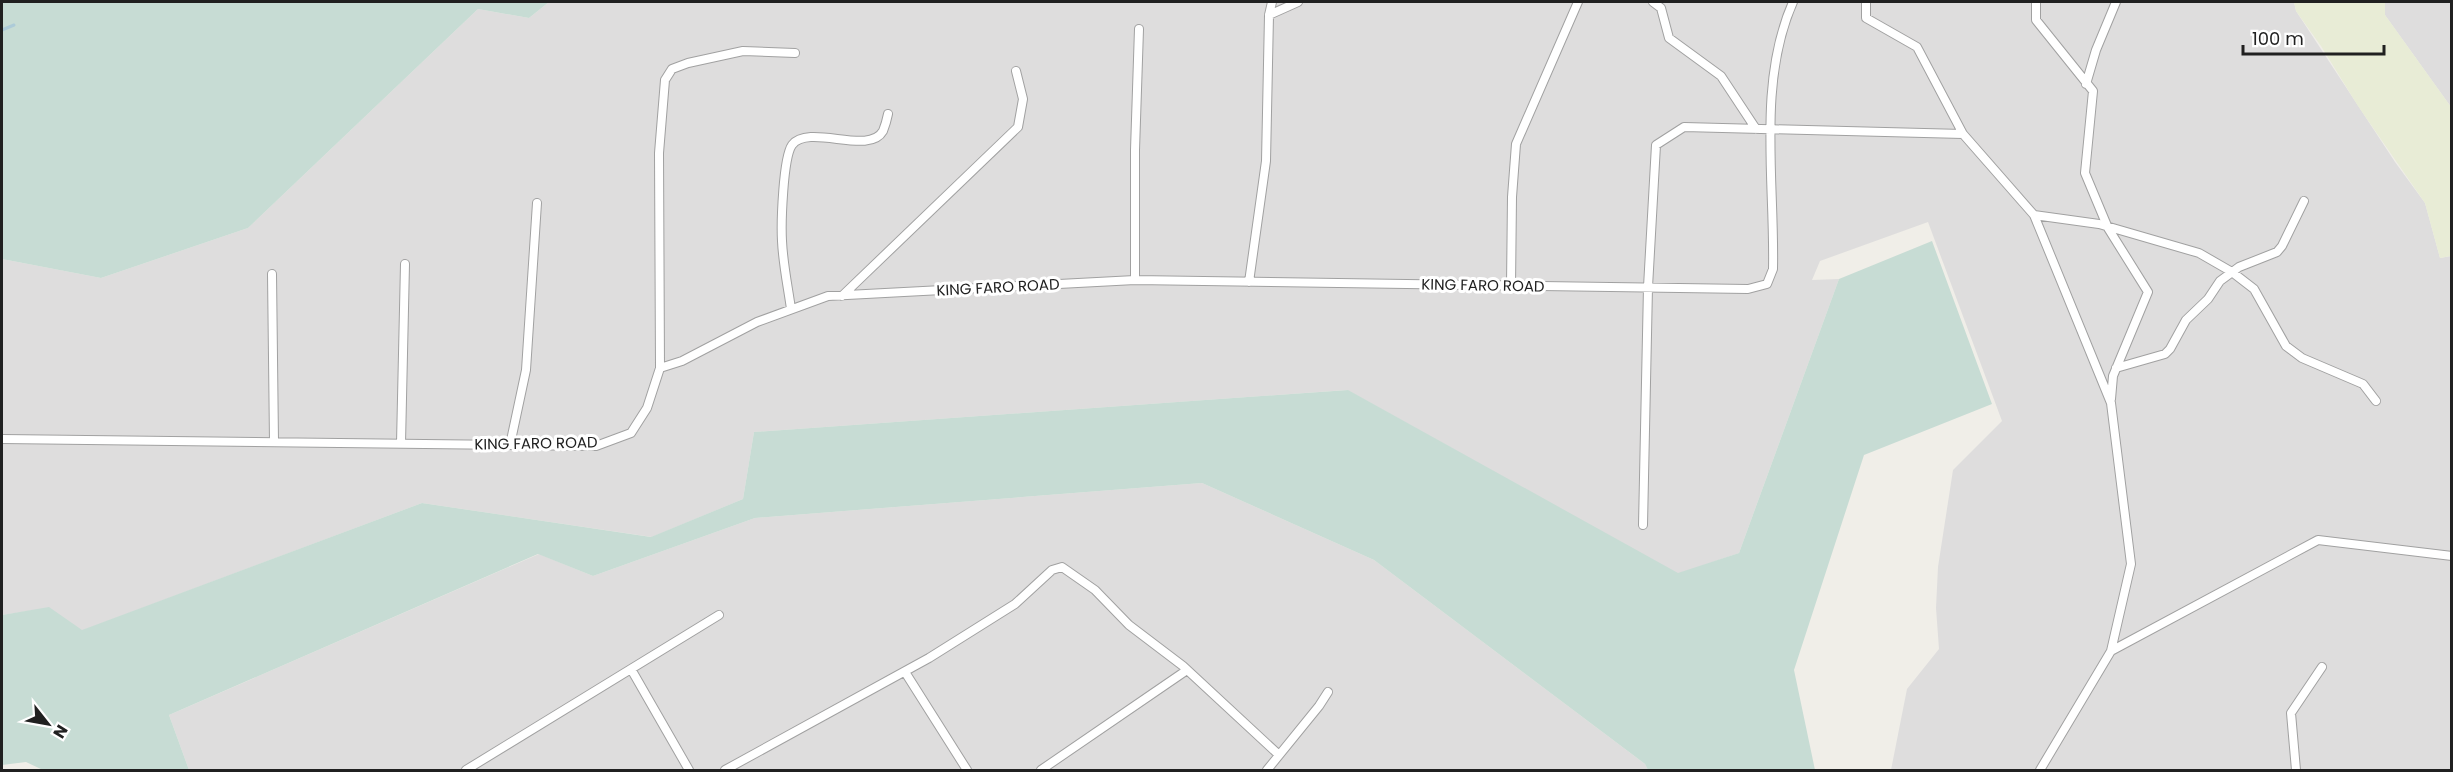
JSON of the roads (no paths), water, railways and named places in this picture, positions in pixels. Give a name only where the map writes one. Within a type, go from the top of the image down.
[{"type":"street","points":[[1249,282],[1266,160],[1269,15],[1272,2]]},
{"type":"street","points":[[1269,15],[1298,2]]},
{"type":"street","points":[[1511,285],[1512,197],[1516,144],[1578,2]]},
{"type":"street","points":[[1653,2],[1662,8],[1670,38],[1721,76],[1756,129]]},
{"type":"street","name":"KING FARO ROAD","points":[[2,439],[596,446],[631,433],[647,408],[660,368],[682,361],[757,321],[828,296],[1135,280],[1748,289],[1767,284],[1773,269],[1770,130],[1773,77],[1788,13],[1793,2]]},
{"type":"street","points":[[1866,2],[1866,18],[1917,47],[1963,134],[2034,215],[2111,403]]},
{"type":"street","points":[[2036,2],[2036,20],[2093,92],[2085,173],[2108,228],[2148,292],[2113,376],[2111,403],[2131,564],[2110,651],[2040,771]]},
{"type":"street","points":[[2086,84],[2096,50],[2116,2]]},
{"type":"street","points":[[1135,280],[1135,150],[1139,29]]},
{"type":"street","points":[[660,368],[659,153],[665,80],[672,69],[688,63],[743,51],[795,53]]},
{"type":"street","points":[[842,296],[1018,127],[1023,99],[1016,71]]},
{"type":"street","points":[[791,309],[782,240],[786,157],[793,144],[802,139],[831,138],[870,141],[882,133],[888,114]]},
{"type":"street","points":[[1643,525],[1648,287],[1656,145],[1684,127],[1963,134]]},
{"type":"street","points":[[2116,368],[2165,354],[2186,320],[2208,299],[2220,281],[2232,272],[2277,252],[2304,201]]},
{"type":"street","points":[[510,445],[526,370],[537,203]]},
{"type":"street","points":[[2034,215],[2099,224],[2199,253],[2232,272],[2254,289],[2286,346],[2302,358],[2363,384],[2376,401]]},
{"type":"street","points":[[402,442],[405,264]]},
{"type":"street","points":[[272,274],[274,442]]},
{"type":"street","points":[[2110,651],[2318,540],[2451,556]]},
{"type":"street","points":[[726,771],[905,672],[1015,604],[1052,570],[1062,567],[1095,590],[1129,625],[1187,670],[1279,755]]},
{"type":"street","points":[[466,771],[718,615]]},
{"type":"street","points":[[2296,771],[2291,712],[2322,667]]},
{"type":"street","points":[[631,669],[689,771]]},
{"type":"street","points":[[1041,771],[1187,670]]},
{"type":"street","points":[[905,672],[967,771]]},
{"type":"street","points":[[1266,771],[1328,692]]},
{"type":"waterway","points":[[2,30],[14,25]]}]
